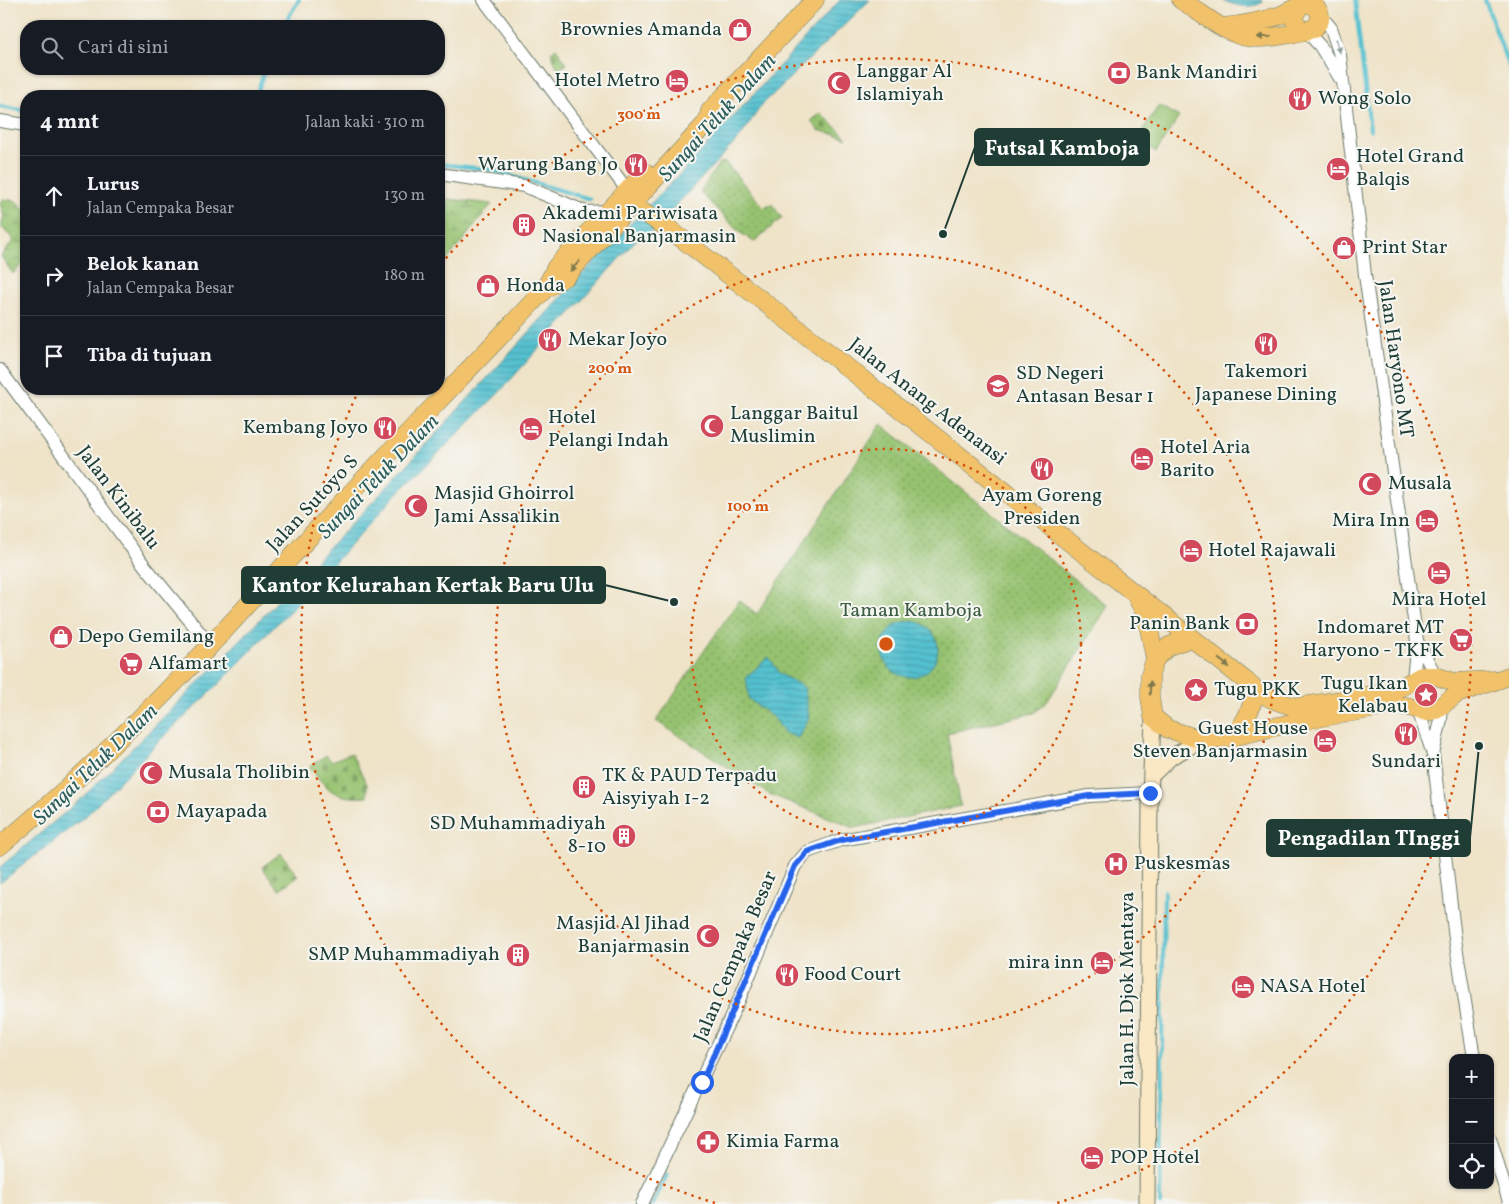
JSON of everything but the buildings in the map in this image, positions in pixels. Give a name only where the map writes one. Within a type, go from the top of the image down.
[{"type":"highway","name":"Jalan Sutoyo S","points":[[0,846],[73,784],[210,645],[545,290],[566,276],[633,201],[700,115],[710,111],[815,0]]},
{"type":"highway","points":[[1181,0],[1230,31],[1250,38],[1277,37],[1317,27],[1329,0]]},
{"type":"highway","points":[[1223,27],[1264,20],[1301,3],[1311,4],[1318,9],[1321,16]]},
{"type":"highway","points":[[1301,3],[1294,15],[1295,24],[1306,31]]},
{"type":"highway","points":[[608,211],[633,201]]},
{"type":"highway","name":"Jalan Anang Adenansi","points":[[633,201],[1191,638]]},
{"type":"highway","name":"Jalan Sutoyo S","points":[[545,290],[556,267],[608,211]]},
{"type":"highway","points":[[1135,593],[1146,614],[1155,659],[1150,675],[1150,697],[1154,717],[1168,729],[1202,740],[1233,737],[1299,722],[1389,706],[1406,706],[1427,712],[1502,678]]},
{"type":"highway","points":[[1155,659],[1170,646],[1191,638],[1255,690],[1283,704],[1297,707],[1386,693],[1396,690],[1412,679],[1421,676],[1454,682],[1502,678]]},
{"type":"highway","points":[[1438,678],[1444,686],[1444,703]]},
{"type":"highway","points":[[1233,737],[1246,721],[1253,704],[1255,690]]},
{"type":"main road","name":"Jalan H. Djok Mentaya","points":[[1147,1204],[1150,793],[1154,717]]},
{"type":"main road","points":[[1152,775],[1171,757],[1202,740]]},
{"type":"street","points":[[484,0],[633,201]]},
{"type":"street","name":"Jalan Haryono MT","points":[[1321,16],[1331,28],[1338,43],[1369,304],[1417,642],[1412,679]]},
{"type":"street","name":"Jalan Haryono MT","points":[[1306,31],[1320,46],[1341,80]]},
{"type":"street","points":[[0,121],[20,124]]},
{"type":"street","points":[[445,175],[524,186],[586,212],[608,211]]},
{"type":"street","name":"Jalan Kinibalu","points":[[0,370],[144,565],[210,645]]},
{"type":"street","name":"Jalan Haryono MT","points":[[1417,642],[1438,678]]},
{"type":"street","points":[[1434,754],[1444,703]]},
{"type":"street","points":[[1418,710],[1434,754],[1455,939],[1473,1054]]},
{"type":"street","name":"Jalan Cempaka Besar","points":[[642,1204],[739,1000],[795,866],[807,852],[841,840],[1089,796],[1150,793]]},
{"type":"street","points":[[1492,1144],[1509,1202]]},
{"type":"green space","points":[[556,48],[567,64],[558,70],[551,52]]},
{"type":"green space","points":[[1159,105],[1179,117],[1156,152],[1137,139]]},
{"type":"green space","points":[[821,113],[847,138],[818,130],[811,121]]},
{"type":"green space","points":[[720,162],[726,163],[764,208],[772,204],[782,218],[754,242],[739,232],[700,192]]},
{"type":"green space","points":[[3,199],[16,201],[20,205],[20,266],[13,274],[1,256],[14,240],[1,227],[4,216],[0,203]]},
{"type":"green space","points":[[445,199],[492,204],[445,263]]},
{"type":"green space","name":"Taman Kamboja","points":[[881,424],[1108,606],[1047,702],[1034,713],[947,733],[961,806],[854,828],[769,794],[656,721],[739,600],[757,614]]},
{"type":"green space","points":[[351,753],[367,784],[367,797],[347,797],[333,792],[327,788],[309,767],[326,755],[332,761]]},
{"type":"green space","points":[[281,853],[298,876],[279,890],[262,867]]},
{"type":"water","points":[[840,0],[870,0],[761,106],[741,136],[648,235],[636,240],[497,395],[394,497],[306,594],[210,693],[158,742],[87,815],[0,883],[0,867],[81,799],[219,662],[385,489],[612,242],[684,170]]},
{"type":"water","points":[[1222,0],[1262,0],[1263,2],[1253,6],[1242,6]]},
{"type":"water","points":[[910,621],[921,623],[930,629],[936,638],[938,649],[936,660],[930,669],[921,675],[910,677],[899,675],[890,669],[884,660],[882,649],[884,638],[890,629],[899,623]]},
{"type":"water","points":[[769,657],[780,674],[804,687],[809,718],[798,738],[785,733],[775,719],[749,699],[746,677]]},
{"type":"waterway","points":[[287,20],[299,0]]},
{"type":"waterway","points":[[1355,0],[1370,130]]},
{"type":"waterway","points":[[1485,0],[1509,67]]},
{"type":"waterway","points":[[258,90],[263,75]]},
{"type":"waterway","points":[[0,106],[20,110]]},
{"type":"waterway","points":[[445,165],[488,169],[590,199]]},
{"type":"waterway","points":[[1160,1204],[1164,891]]},
{"type":"waterway","points":[[653,1204],[667,1175]]},
{"type":"place","name":"Brownies Amanda","points":[[740,30]]},
{"type":"place","name":"Bank Mandiri","points":[[1119,73]]},
{"type":"place","name":"Hotel Metro","points":[[677,81]]},
{"type":"place","name":"Langgar Al Islamiyah","points":[[839,83]]},
{"type":"place","name":"Wong Solo","points":[[1300,99]]},
{"type":"place","name":"Warung Bang Jo","points":[[636,165]]},
{"type":"place","name":"Hotel Grand Balqis","points":[[1338,169]]},
{"type":"place","name":"Akademi Pariwisata Nasional Banjarmasin","points":[[524,225]]},
{"type":"place","name":"Futsal Kamboja","points":[[943,234]]},
{"type":"place","name":"Print Star","points":[[1344,248]]},
{"type":"place","name":"Honda","points":[[488,286]]},
{"type":"place","name":"Mekar Joyo","points":[[550,340]]},
{"type":"place","name":"Takemori Japanese Dining","points":[[1266,344]]},
{"type":"place","name":"SD Negeri Antasan Besar 1","points":[[998,386]]},
{"type":"place","name":"Langgar Baitul Muslimin","points":[[712,426]]},
{"type":"place","name":"Kembang Joyo","points":[[385,428]]},
{"type":"place","name":"Hotel Pelangi Indah","points":[[531,429]]},
{"type":"place","name":"Hotel Aria Barito","points":[[1142,459]]},
{"type":"place","name":"Ayam Goreng Presiden","points":[[1042,469]]},
{"type":"place","name":"Musala","points":[[1370,484]]},
{"type":"place","name":"Masjid Ghoirrol Jami Assalikin","points":[[416,506]]},
{"type":"place","name":"Mira Inn","points":[[1427,521]]},
{"type":"place","name":"Hotel Rajawali","points":[[1191,551]]},
{"type":"place","name":"Mira Hotel","points":[[1439,573]]},
{"type":"place","name":"Kantor Kelurahan Kertak Baru Ulu","points":[[674,602]]},
{"type":"place","name":"Panin Bank","points":[[1247,624]]},
{"type":"place","name":"Depo Gemilang","points":[[61,637]]},
{"type":"place","name":"Indomaret MT Haryono - TKFK","points":[[1461,640]]},
{"type":"place","name":"Alfamart","points":[[131,664]]},
{"type":"place","name":"Tugu PKK","points":[[1196,690]]},
{"type":"place","name":"Tugu Ikan Kelabau","points":[[1426,695]]},
{"type":"place","name":"Sundari","points":[[1406,734]]},
{"type":"place","name":"Guest House Steven Banjarmasin","points":[[1325,741]]},
{"type":"place","name":"Pengadilan TInggi","points":[[1479,746]]},
{"type":"place","name":"Musala Tholibin","points":[[151,773]]},
{"type":"place","name":"TK & PAUD Terpadu Aisyiyah 1-2","points":[[584,787]]},
{"type":"place","name":"Mayapada","points":[[158,812]]},
{"type":"place","name":"SD Muhammadiyah 8-10","points":[[624,836]]},
{"type":"place","name":"Puskesmas","points":[[1116,864]]},
{"type":"place","name":"Masjid Al Jihad Banjarmasin","points":[[708,936]]},
{"type":"place","name":"SMP Muhammadiyah","points":[[518,955]]},
{"type":"place","name":"mira inn","points":[[1102,963]]},
{"type":"place","name":"Food Court","points":[[787,975]]},
{"type":"place","name":"NASA Hotel","points":[[1243,987]]},
{"type":"place","name":"Kimia Farma","points":[[708,1142]]},
{"type":"place","name":"POP Hotel","points":[[1092,1158]]},
{"type":"route","points":[[702,1082],[739,1000],[795,866],[807,852],[841,840],[1089,796],[1150,793]]},
{"type":"water label","name":"Sungai Teluk Dalam","points":[[718,118]]},
{"type":"water label","name":"Sungai Teluk Dalam","points":[[379,477]]},
{"type":"water label","name":"Sungai Teluk Dalam","points":[[96,765]]}]
